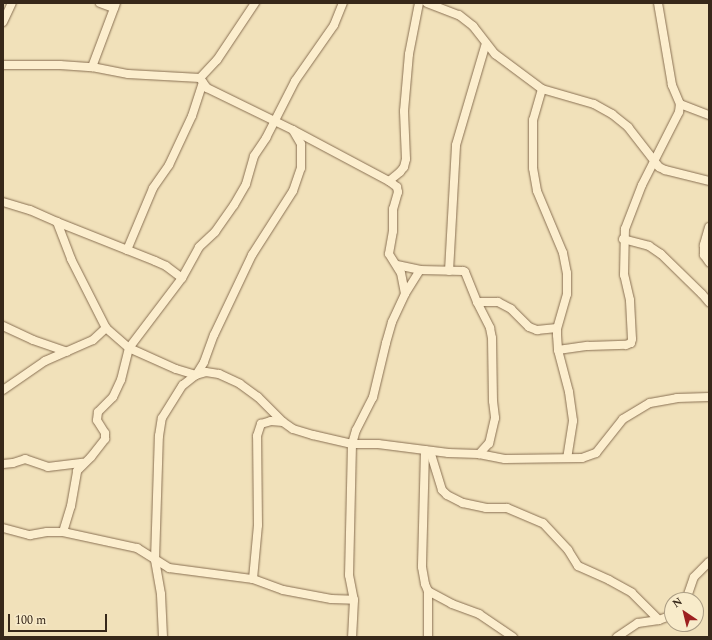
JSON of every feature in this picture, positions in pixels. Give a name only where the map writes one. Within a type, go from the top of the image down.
[{"type":"street","points":[[3,22],[12,3]]},
{"type":"street","points":[[92,67],[115,6],[100,3]]},
{"type":"street","points":[[127,250],[153,188],[169,165],[192,116],[202,81],[255,3]]},
{"type":"street","points":[[63,532],[71,506],[77,471],[83,463],[91,457],[105,439],[105,433],[97,420],[98,412],[114,397],[121,380],[129,348],[182,278],[199,247],[215,232],[234,205],[246,184],[254,156],[266,138],[295,81],[334,25],[343,3]]},
{"type":"street","points":[[389,181],[404,167],[406,159],[404,110],[410,54],[419,3]]},
{"type":"street","points":[[427,3],[458,14],[473,26],[495,54],[542,89],[594,104],[612,114],[628,128],[654,160],[665,170],[709,181]]},
{"type":"street","points":[[558,350],[588,346],[631,344],[630,300],[624,276],[623,239],[629,215],[654,160],[675,123],[680,104],[672,85],[658,3]]},
{"type":"street","points":[[449,271],[456,145],[486,43]]},
{"type":"street","points":[[3,65],[92,67],[128,74],[202,81],[219,94],[275,120],[389,181],[397,187],[398,192],[393,209],[393,231],[388,254],[397,265],[401,273],[405,294]]},
{"type":"street","points":[[542,89],[533,120],[533,168],[537,191],[563,253],[567,273],[567,294],[557,328],[558,350],[570,392],[573,421],[567,458]]},
{"type":"street","points":[[680,104],[709,115]]},
{"type":"street","points":[[163,637],[160,594],[155,560],[160,430],[162,418],[183,385],[196,375],[204,362],[217,328],[252,255],[293,191],[301,168],[302,152],[301,144],[293,130]]},
{"type":"street","points":[[3,202],[30,210],[166,266],[182,278]]},
{"type":"street","points":[[57,222],[71,259],[106,328],[129,348],[176,369],[196,375],[206,372],[219,374],[240,384],[258,397],[283,422],[293,429],[313,435],[352,444],[378,444],[479,454],[506,459],[582,458],[596,453],[623,419],[650,403],[677,398],[709,397]]},
{"type":"street","points":[[709,227],[704,245],[704,255],[709,262]]},
{"type":"street","points":[[623,239],[649,246],[661,254],[709,302]]},
{"type":"street","points":[[397,265],[420,270],[465,272],[477,302],[490,328],[492,338],[495,418],[489,442],[479,454]]},
{"type":"street","points":[[352,637],[354,600],[349,575],[352,444],[356,430],[373,397],[392,322],[405,294],[420,270]]},
{"type":"street","points":[[477,302],[498,302],[511,309],[529,327],[537,330],[557,328]]},
{"type":"street","points":[[3,326],[33,340],[67,352]]},
{"type":"street","points":[[3,390],[45,361],[93,340],[106,328]]},
{"type":"street","points":[[253,579],[258,525],[257,436],[261,424],[271,421],[283,422]]},
{"type":"street","points":[[427,450],[422,567],[428,591],[428,637]]},
{"type":"street","points":[[427,450],[442,490],[447,495],[463,503],[486,508],[508,508],[543,523],[568,550],[578,566],[609,580],[632,594],[659,620]]},
{"type":"street","points":[[3,464],[13,463],[25,459],[48,467],[83,463]]},
{"type":"street","points":[[3,528],[30,536],[47,532],[63,532],[137,548],[146,552],[155,560],[169,568],[253,579],[283,590],[331,599],[354,600]]},
{"type":"street","points":[[689,592],[694,577],[709,562]]},
{"type":"street","points":[[428,591],[452,604],[479,614],[513,637]]},
{"type":"street","points":[[617,637],[638,623],[664,618]]}]
